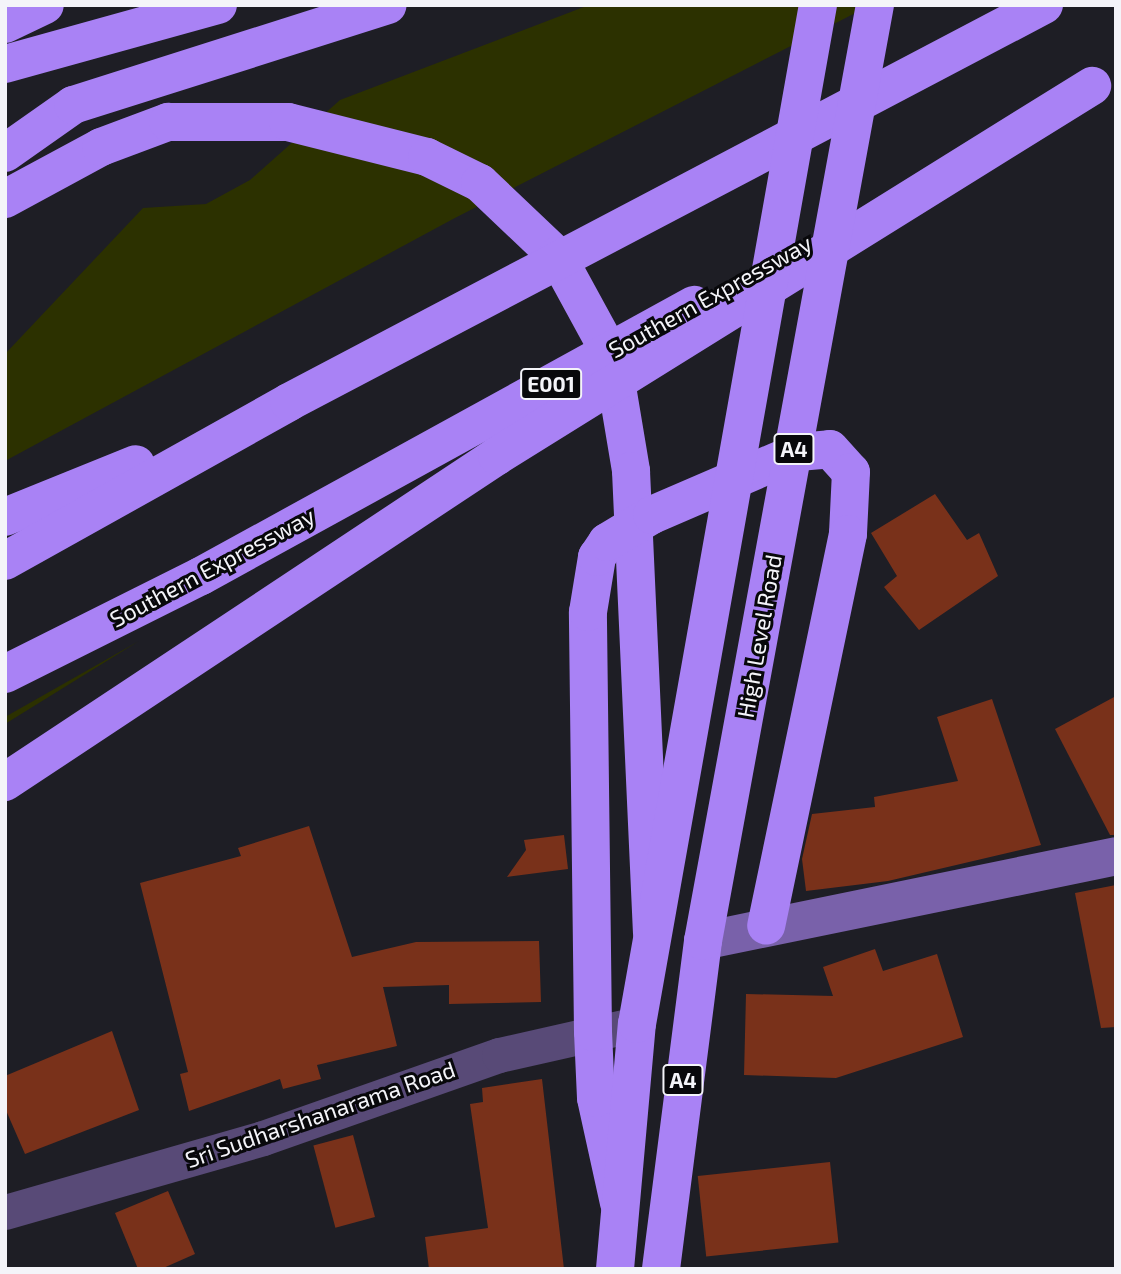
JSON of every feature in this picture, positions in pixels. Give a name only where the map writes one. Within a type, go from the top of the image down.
[{"type":"highway","points":[[5,24],[45,5]]},
{"type":"highway","points":[[5,64],[218,5]]},
{"type":"highway","points":[[5,153],[73,105],[388,5]]},
{"type":"highway","name":"A4","points":[[615,1269],[637,1024],[818,5]]},
{"type":"highway","name":"High Level Road","points":[[661,1269],[703,941],[876,5]]},
{"type":"highway","points":[[5,561],[289,402],[1044,5]]},
{"type":"highway","points":[[5,782],[497,456],[1104,80]]},
{"type":"highway","name":"Southern Expressway","points":[[5,674],[201,576],[1104,80]]},
{"type":"highway","points":[[5,200],[101,147],[168,122],[288,122],[427,157],[480,183],[557,256],[612,356],[631,471],[652,933]]},
{"type":"highway","points":[[5,517],[289,402]]},
{"type":"highway","points":[[619,1203],[596,1098],[593,1032],[588,612],[597,557],[607,542],[652,515],[798,452],[830,449],[850,472],[848,534],[766,926]]},
{"type":"street","points":[[703,941],[1116,856]]},
{"type":"street","name":"Sri Sudharshanarama Road","points":[[5,1212],[263,1138],[499,1055],[637,1024]]},
{"type":"green space","points":[[589,5],[871,5],[453,219],[5,461],[5,354],[143,208],[206,204],[250,180],[340,100]]},
{"type":"green space","points":[[139,641],[5,724],[5,717]]},
{"type":"building","points":[[935,494],[967,540],[979,533],[998,576],[919,630],[884,587],[897,576],[871,533]]},
{"type":"building","points":[[1116,696],[1116,835],[1110,835],[1055,729]]},
{"type":"building","points":[[992,699],[1041,845],[888,881],[806,891],[802,859],[812,814],[875,807],[874,797],[958,781],[937,717]]},
{"type":"building","points":[[309,826],[352,957],[416,942],[539,941],[541,1002],[449,1004],[449,985],[383,987],[397,1046],[317,1065],[321,1079],[283,1089],[280,1079],[189,1111],[180,1074],[188,1072],[140,883],[241,856],[238,848]]},
{"type":"building","points":[[564,835],[568,869],[507,877],[526,850],[524,840]]},
{"type":"building","points":[[1116,885],[1116,1027],[1101,1028],[1075,893]]},
{"type":"building","points":[[875,949],[883,971],[937,954],[963,1037],[836,1078],[744,1075],[746,994],[833,996],[823,967]]},
{"type":"building","points":[[112,1031],[139,1110],[25,1154],[5,1108],[5,1076]]},
{"type":"building","points":[[542,1079],[564,1269],[429,1269],[425,1237],[488,1228],[470,1104],[483,1102],[482,1088]]},
{"type":"building","points":[[353,1135],[375,1217],[335,1228],[313,1146]]},
{"type":"building","points":[[830,1162],[838,1243],[706,1256],[698,1176]]},
{"type":"building","points":[[168,1191],[195,1254],[161,1269],[138,1269],[115,1213]]}]
